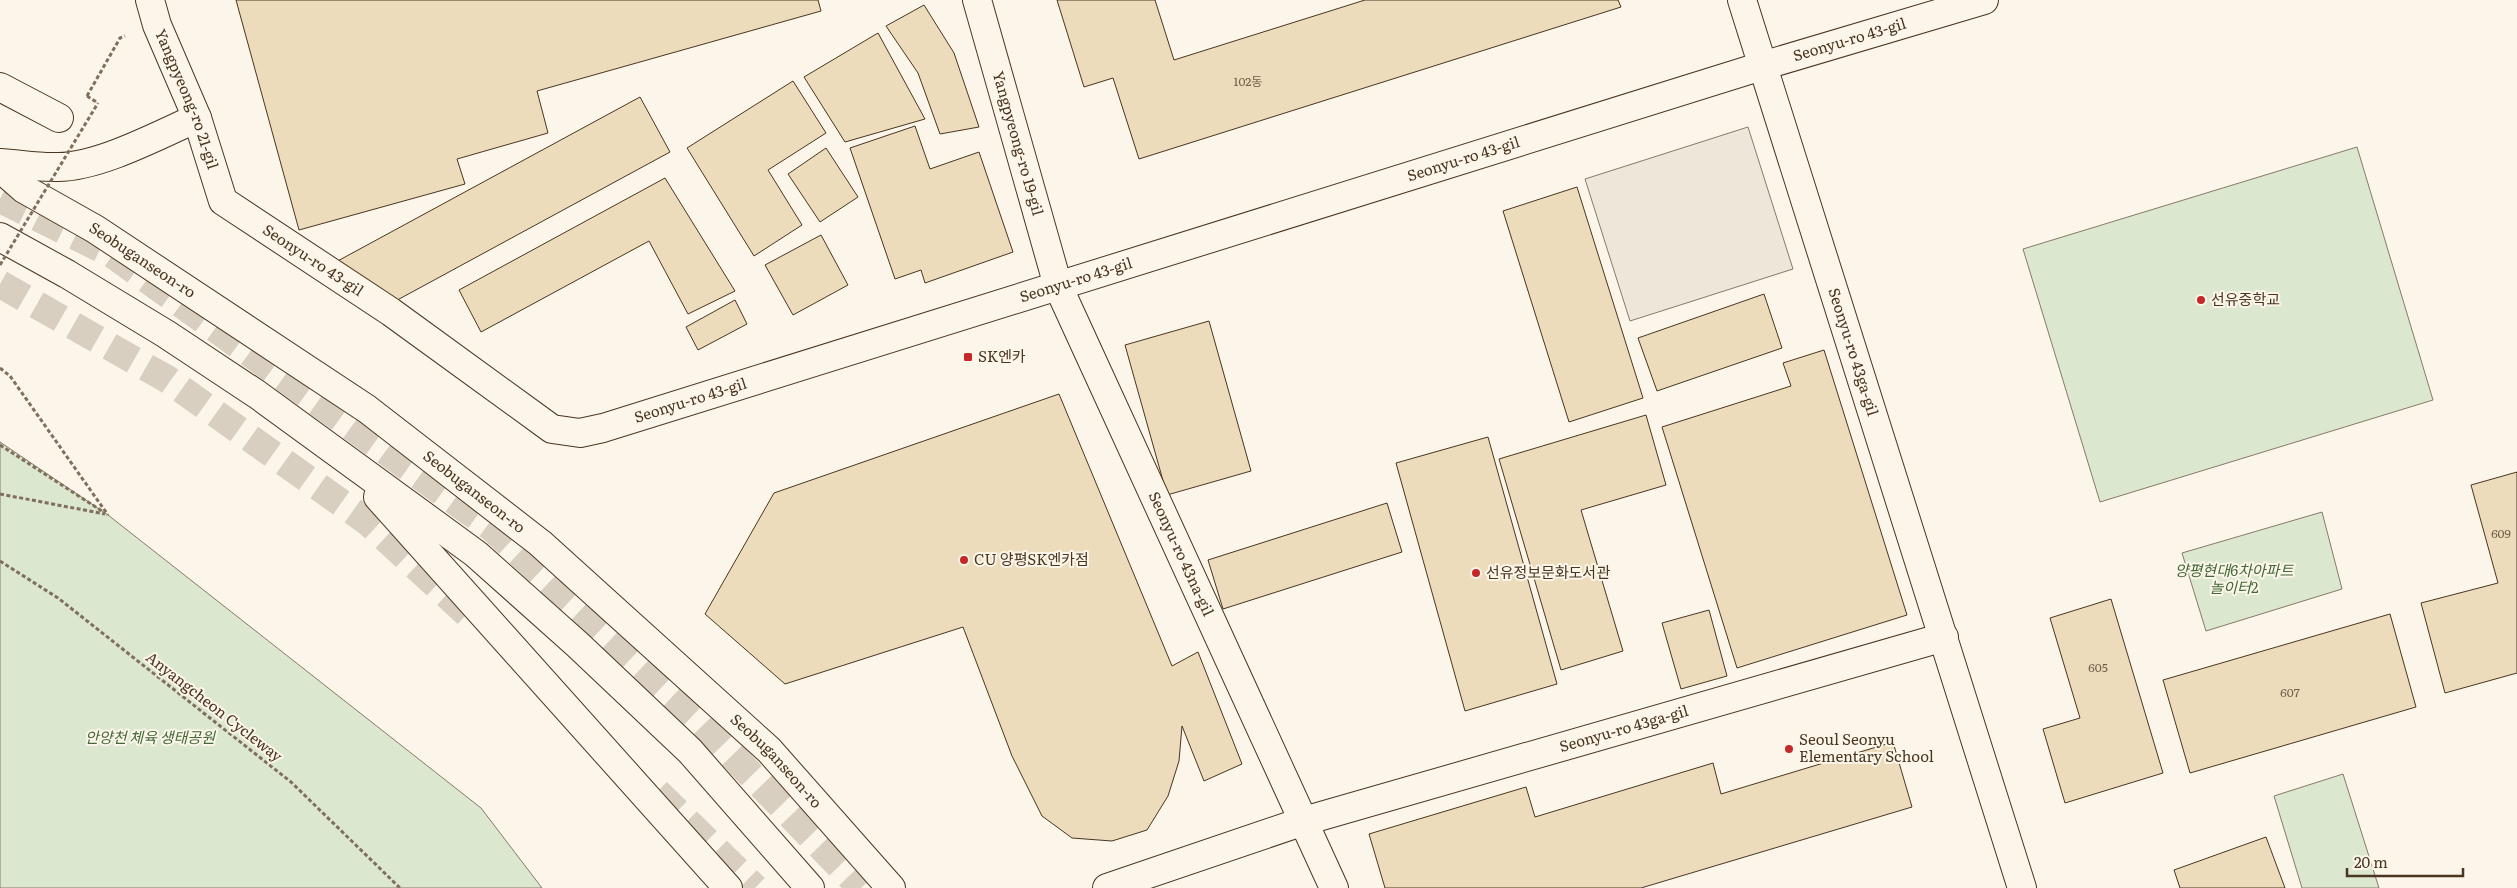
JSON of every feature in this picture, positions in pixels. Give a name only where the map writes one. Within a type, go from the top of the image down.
[{"type":"street","name":"Yangpyeong-ro 19-gil","points":[[977,0],[1058,286]]},
{"type":"street","name":"Seonyu-ro 43ga-gil","points":[[1742,0],[2022,888]]},
{"type":"street","name":"Seonyu-ro 43-gil","points":[[223,201],[391,312],[552,428],[580,433],[603,428],[1762,66],[1984,0]]},
{"type":"street","name":"Yangpyeong-ro 21-gil","points":[[154,12],[196,118],[223,201]]},
{"type":"street","points":[[0,87],[60,118]]},
{"type":"street","points":[[0,163],[60,168],[80,164],[125,151],[196,118]]},
{"type":"street","name":"Seobuganseon-ro","points":[[0,168],[24,189],[95,229],[367,408],[540,543],[769,750],[891,888]]},
{"type":"street","points":[[0,237],[68,274],[166,334],[258,395],[476,554],[578,645],[690,752],[810,888]]},
{"type":"street","name":"Seonyu-ro 43na-gil","points":[[1058,286],[1334,888]]},
{"type":"street","points":[[342,456],[728,888]]},
{"type":"street","name":"Seonyu-ro 43ga-gil","points":[[1304,821],[1944,637]]},
{"type":"street","points":[[1107,888],[1304,821]]},
{"type":"street","points":[[870,864],[900,888]]},
{"type":"path","points":[[87,96],[120,38],[154,12]]},
{"type":"path","points":[[0,265],[98,103]]},
{"type":"path","points":[[0,368],[10,376],[108,515]]},
{"type":"path","points":[[0,445],[108,515]]},
{"type":"path","points":[[0,494],[108,515]]},
{"type":"path","name":"Anyangcheon Cycleway","points":[[0,561],[58,598],[291,782],[400,888]]},
{"type":"green space","points":[[2357,147],[2433,400],[2100,502],[2023,249]]},
{"type":"green space","name":"안양천 체육 생태공원","points":[[0,442],[108,515],[481,808],[542,888],[0,888]]},
{"type":"green space","name":"양평현대6차아파트 놀이터2","points":[[2322,512],[2342,589],[2206,631],[2182,553]]},
{"type":"green space","points":[[2343,774],[2379,888],[2302,888],[2274,796]]},
{"type":"shaded area","points":[[1748,127],[1793,269],[1630,321],[1585,179]]},
{"type":"building","points":[[236,0],[818,0],[821,11],[537,91],[548,133],[457,159],[465,184],[299,230]]},
{"type":"building","points":[[1057,0],[1155,0],[1174,60],[1365,0],[1618,0],[1621,7],[1139,159],[1113,78],[1084,87]]},
{"type":"building","points":[[924,5],[954,53],[979,127],[940,134],[918,73],[886,26]]},
{"type":"building","points":[[878,33],[925,119],[845,142],[804,77]]},
{"type":"building","points":[[793,81],[826,133],[768,170],[802,225],[754,256],[687,148]]},
{"type":"building","points":[[640,97],[670,152],[390,304],[334,263]]},
{"type":"building","points":[[915,126],[930,169],[979,152],[1013,252],[925,283],[921,270],[895,279],[850,148]]},
{"type":"building","points":[[826,148],[858,197],[820,222],[788,174]]},
{"type":"building","points":[[665,178],[735,291],[688,314],[649,241],[481,332],[459,290]]},
{"type":"building","points":[[1577,187],[1643,398],[1569,422],[1503,211]]},
{"type":"building","points":[[821,235],[848,285],[793,315],[765,265]]},
{"type":"building","points":[[1764,294],[1782,348],[1657,391],[1638,338]]},
{"type":"building","points":[[735,300],[747,324],[698,350],[686,327]]},
{"type":"building","points":[[1209,321],[1251,471],[1167,495],[1125,345]]},
{"type":"building","points":[[1824,350],[1907,615],[1737,668],[1662,427],[1791,386],[1783,363]]},
{"type":"building","points":[[1059,394],[1172,666],[1198,652],[1242,764],[1204,781],[1182,726],[1179,761],[1168,796],[1147,830],[1112,841],[1072,838],[1042,816],[1012,756],[963,627],[785,684],[705,614],[774,493]]},
{"type":"building","points":[[1646,415],[1666,485],[1581,510],[1623,651],[1561,670],[1499,459]]},
{"type":"building","name":"선유정보문화도서관","points":[[1488,437],[1557,684],[1465,711],[1396,463]]},
{"type":"building","points":[[2517,472],[2517,673],[2445,693],[2421,603],[2498,583],[2471,485]]},
{"type":"building","points":[[1387,503],[1402,552],[1223,609],[1208,560]]},
{"type":"building","points":[[2111,599],[2163,773],[2065,803],[2043,729],[2080,718],[2050,618]]},
{"type":"building","points":[[1709,610],[1727,676],[1681,689],[1662,623]]},
{"type":"building","points":[[2390,614],[2416,707],[2190,773],[2163,680]]},
{"type":"building","points":[[1893,742],[1912,807],[1641,888],[1385,888],[1369,834],[1526,787],[1535,817],[1713,763],[1721,794]]},
{"type":"building","points":[[2266,837],[2285,888],[2180,888],[2174,870]]},
{"type":"tunnel","points":[[0,199],[112,254],[492,528],[696,718],[861,888]]},
{"type":"tunnel","points":[[0,284],[167,379],[368,522],[476,622]]},
{"type":"tunnel","points":[[657,792],[755,888]]},
{"type":"place","name":"선유중학교","points":[[2201,300]]},
{"type":"place","name":"SK엔카","points":[[968,357]]},
{"type":"place","name":"CU 양평SK엔카점","points":[[964,560]]},
{"type":"place","name":"선유정보문화도서관","points":[[1476,573]]},
{"type":"place","name":"Seoul Seonyu Elementary School","points":[[1789,749]]}]
